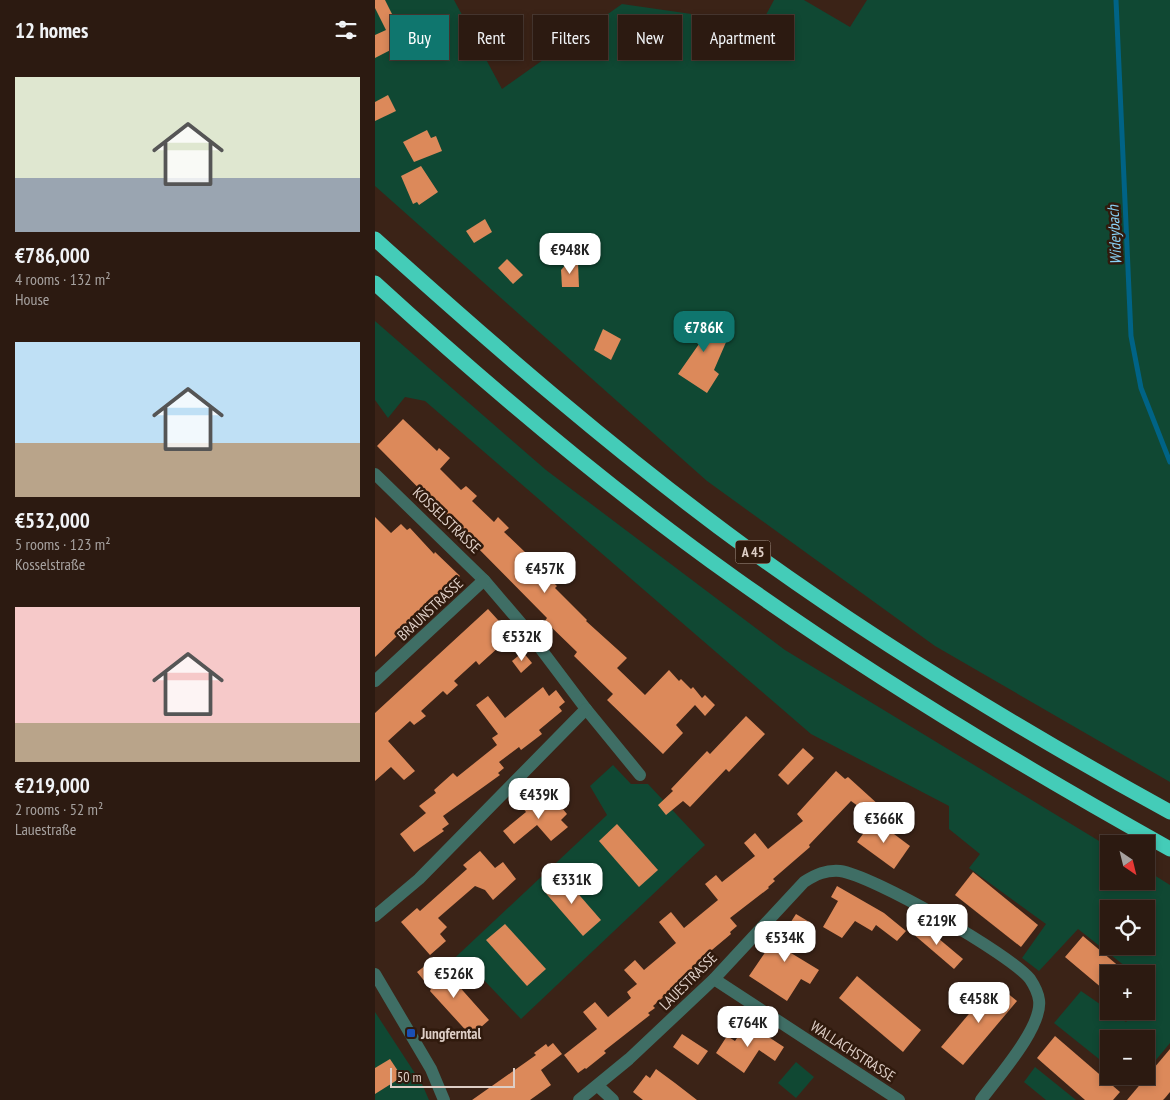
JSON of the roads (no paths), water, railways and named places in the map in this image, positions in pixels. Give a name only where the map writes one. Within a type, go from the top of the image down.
[{"type":"highway","name":"A 45","points":[[375,239],[561,403],[752,551],[938,676],[1065,754],[1170,812]]},
{"type":"highway","name":"A 45","points":[[375,283],[543,431],[734,578],[925,706],[1054,785],[1170,849]]},
{"type":"street","name":"KOSSELSTRASSE","points":[[375,474],[485,580],[640,775]]},
{"type":"street","name":"BRAUNSTRASSE","points":[[375,681],[485,580]]},
{"type":"street","points":[[375,916],[419,879],[586,709]]},
{"type":"street","name":"LAUESTRASSE","points":[[579,1100],[598,1086],[650,1040],[714,980],[793,892],[815,874],[827,871],[841,871],[869,881],[959,928],[1012,964],[1029,978],[1035,987],[1039,1000],[1039,1013],[1032,1029],[981,1100]]},
{"type":"street","points":[[375,974],[431,1069],[445,1100]]},
{"type":"street","name":"WALLACHSTRASSE","points":[[714,980],[899,1100]]},
{"type":"street","points":[[598,1086],[613,1100]]},
{"type":"waterway","name":"Wideybach","points":[[1116,0],[1131,336],[1141,388],[1170,462]]},
{"type":"place","name":"Jungferntal","points":[[411,1033]]}]
